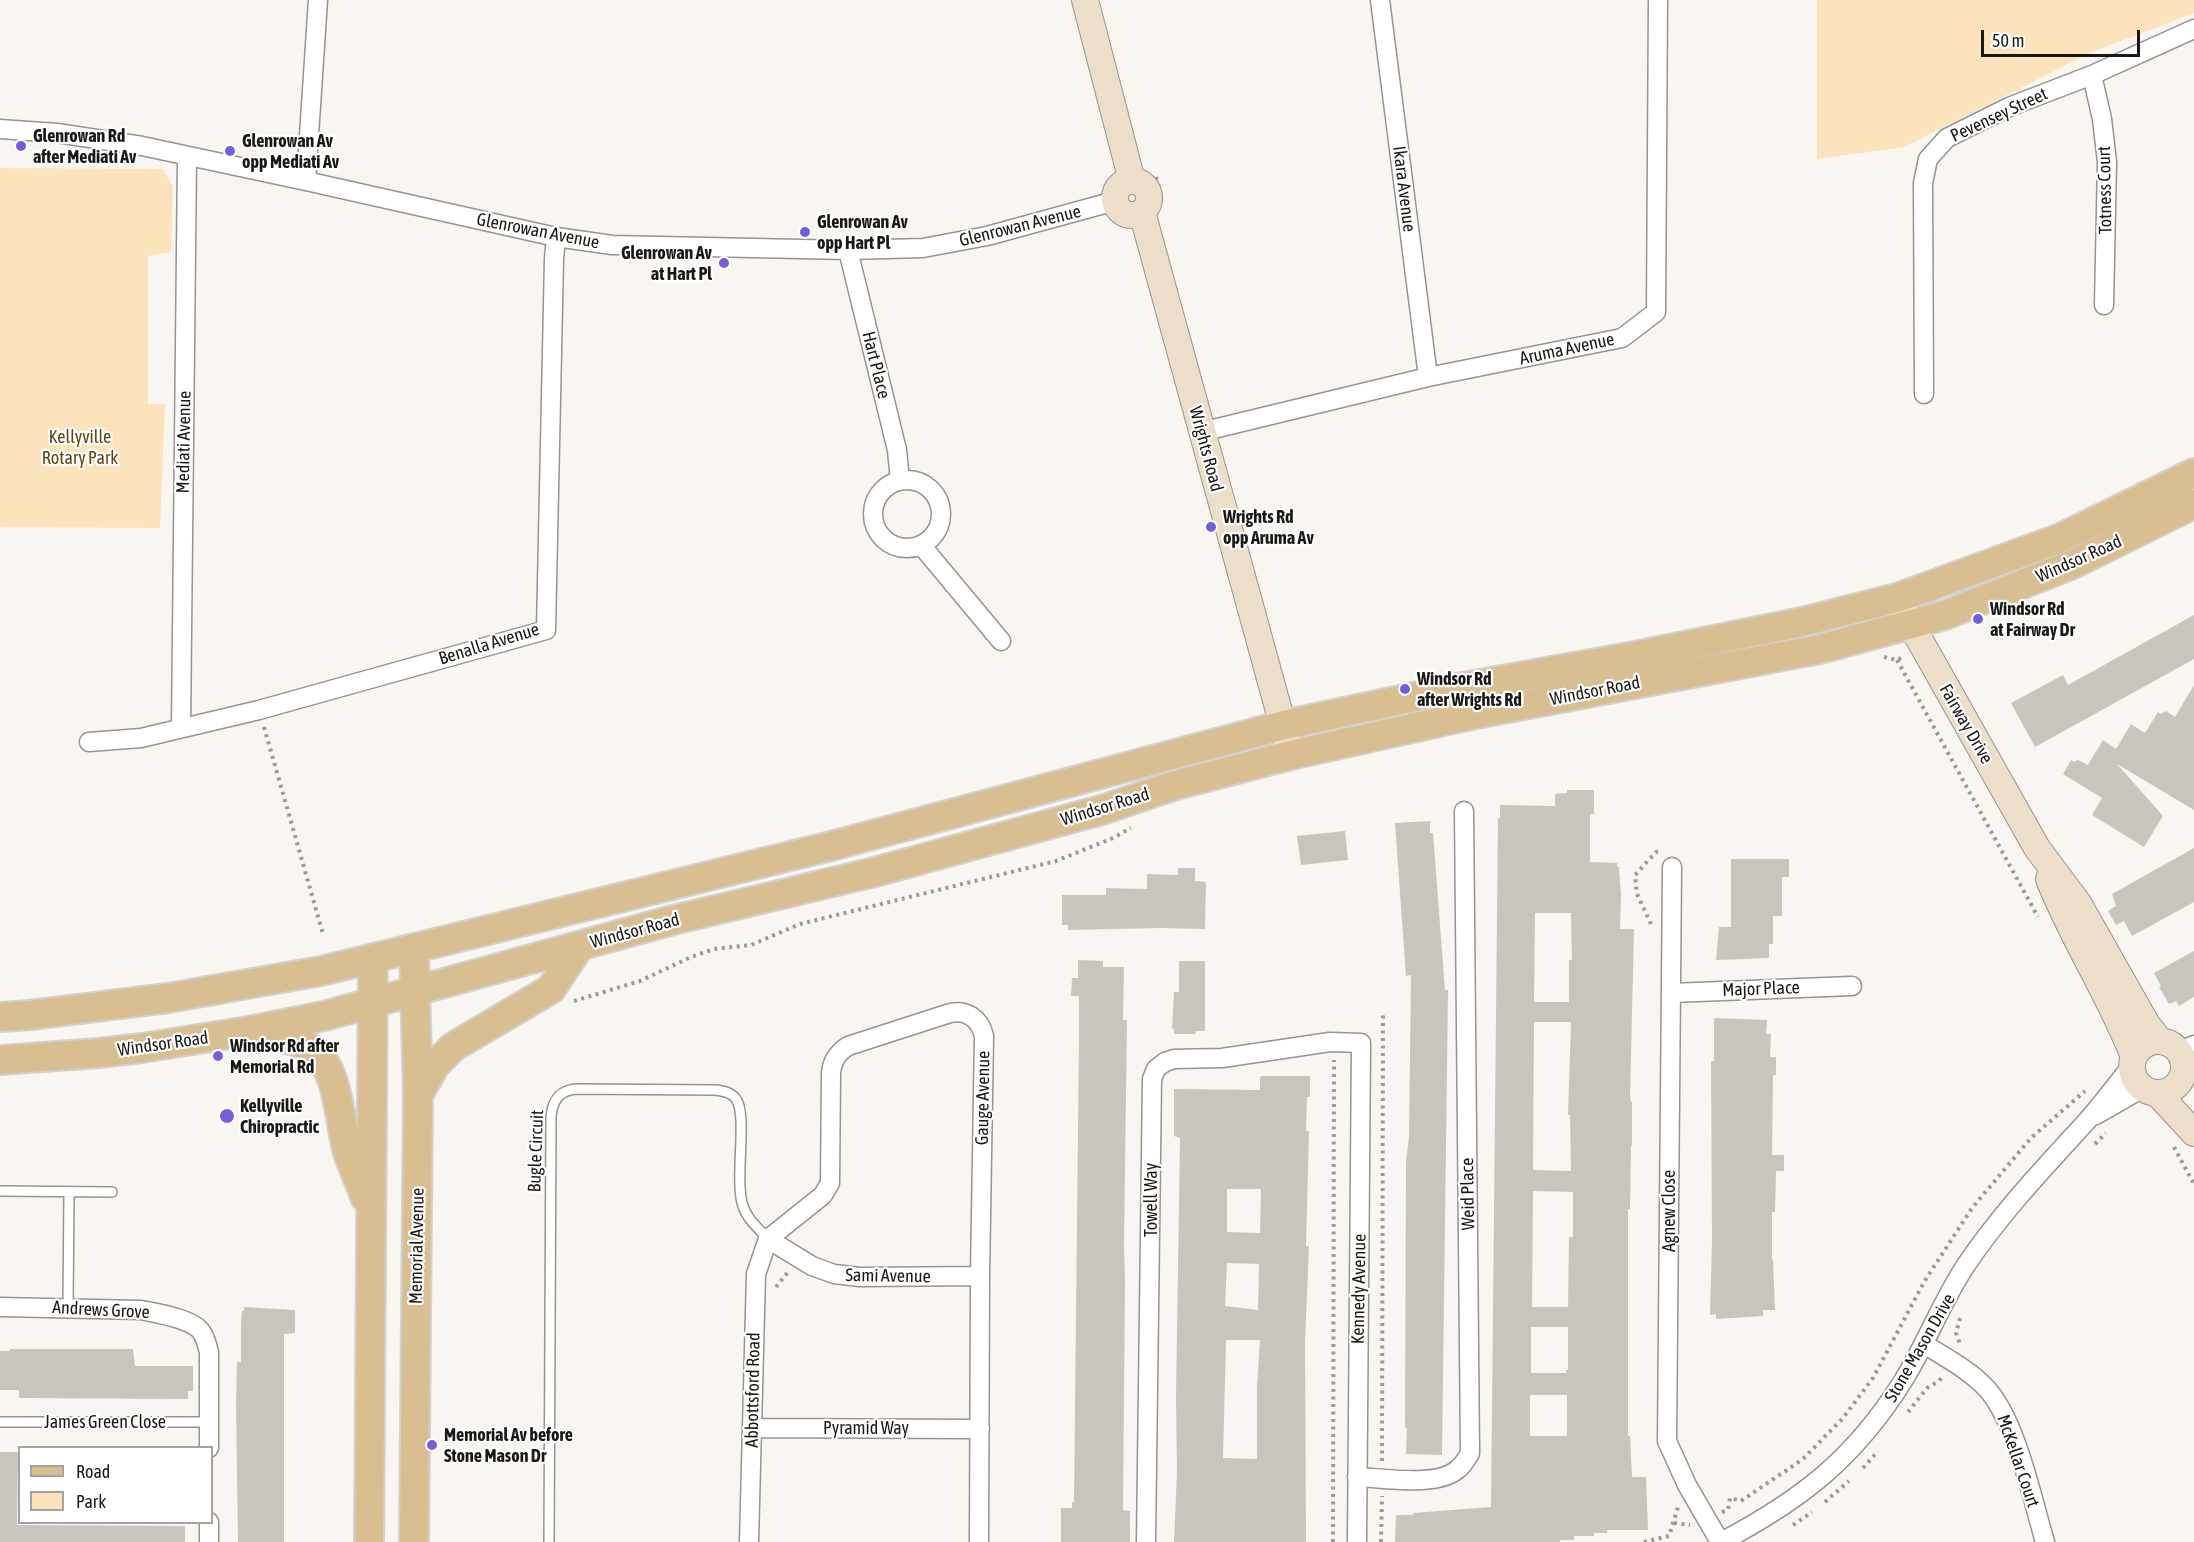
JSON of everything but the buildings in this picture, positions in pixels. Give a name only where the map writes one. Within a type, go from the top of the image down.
[{"type":"main road","name":"Windsor Road","points":[[0,1017],[179,997],[250,985],[373,959],[831,846],[1284,725],[1447,690],[1635,656],[1802,622],[1897,598],[2061,538],[2194,473]]},
{"type":"main road","name":"Windsor Road","points":[[0,1060],[99,1053],[249,1031],[324,1016],[673,920],[773,898],[893,867],[1105,809],[1172,786],[1291,754],[1476,714],[1820,649],[1945,615],[2073,564],[2194,504]]},
{"type":"main road","points":[[418,1095],[435,1065],[453,1047],[551,989],[579,947]]},
{"type":"main road","name":"Memorial Avenue","points":[[414,949],[418,1095],[414,1542]]},
{"type":"main road","points":[[369,1542],[373,959]]},
{"type":"main road","points":[[249,1031],[299,1042],[312,1049],[321,1058],[329,1071],[348,1153],[370,1210]]},
{"type":"street","points":[[306,181],[318,0]]},
{"type":"street","points":[[1084,0],[1132,181]]},
{"type":"street","name":"Ikara Avenue","points":[[1380,0],[1428,377]]},
{"type":"street","name":"Aruma Avenue","points":[[1202,432],[1428,377],[1622,338],[1656,312],[1658,0]]},
{"type":"street","name":"Pevensey Street","points":[[1924,394],[1923,183],[1928,159],[1947,138],[2009,107],[2092,75],[2194,29]]},
{"type":"street","name":"Totness Court","points":[[2092,75],[2102,119],[2107,162],[2104,305]]},
{"type":"street","name":"Glenrowan Avenue","points":[[0,129],[98,139],[306,181],[556,237],[612,245],[658,248],[903,250],[939,246],[987,236],[1115,201]]},
{"type":"street","name":"Mediati Avenue","points":[[181,728],[187,156]]},
{"type":"street","points":[[1127,181],[1141,183],[1148,190],[1148,205],[1142,212],[1128,215],[1119,210],[1115,201],[1114,196],[1119,187],[1127,181]]},
{"type":"street","name":"Wrights Road","points":[[1142,212],[1291,754]]},
{"type":"street","name":"Benalla Avenue","points":[[89,742],[141,738],[259,710],[546,630],[556,237]]},
{"type":"street","name":"Hart Place","points":[[848,250],[897,450],[900,481]]},
{"type":"street","points":[[900,481],[911,481],[930,490],[937,499],[940,509],[940,520],[930,539],[911,548],[891,544],[882,538],[873,520],[873,509],[882,491],[890,484],[900,481]]},
{"type":"street","points":[[921,545],[1001,641]]},
{"type":"street","name":"Fairway Drive","points":[[1897,598],[1924,650],[2037,848],[2078,903],[2146,1023],[2174,1066],[2194,1124]]},
{"type":"street","name":"Weid Place","points":[[1358,1477],[1422,1480],[1443,1478],[1459,1469],[1470,1453],[1464,811]]},
{"type":"street","name":"Fairway Drive","points":[[2037,848],[2063,914],[2123,1028],[2133,1061],[2133,1074],[2174,1066]]},
{"type":"street","name":"Agnew Close","points":[[1672,867],[1667,1441],[1688,1485],[1721,1542]]},
{"type":"street","name":"Major Place","points":[[1671,993],[1852,986]]},
{"type":"street","name":"Gauge Avenue","points":[[768,1239],[823,1195],[830,1183],[831,1073],[837,1054],[848,1046],[947,1014],[959,1012],[973,1017],[978,1022],[984,1036],[980,1276],[980,1542]]},
{"type":"street","name":"Towell Way","points":[[1146,1542],[1152,1079],[1156,1069],[1174,1059],[1222,1058],[1330,1042],[1361,1043]]},
{"type":"street","name":"Kennedy Avenue","points":[[1356,1540],[1361,1043]]},
{"type":"street","points":[[2133,1061],[2139,1049],[2146,1044],[2174,1066]]},
{"type":"street","name":"Stone Mason Drive","points":[[1721,1542],[1766,1518],[1806,1491],[1842,1459],[1880,1416],[1924,1344],[1965,1267],[2010,1205],[2087,1121],[2133,1061]]},
{"type":"street","name":"Fairway Drive","points":[[2174,1066],[2183,1139]]},
{"type":"street","name":"Stone Mason Drive","points":[[2087,1121],[2174,1066]]},
{"type":"street","name":"Sami Avenue","points":[[768,1239],[812,1266],[834,1274],[860,1277],[980,1276]]},
{"type":"street","name":"Abbottsford Road","points":[[749,1542],[754,1292],[760,1257],[768,1239]]},
{"type":"street","name":"Andrews Grove","points":[[0,1307],[141,1310],[161,1314],[198,1328],[207,1342],[209,1352],[209,1422]]},
{"type":"street","name":"McKellar Court","points":[[1924,1344],[1972,1375],[1989,1391],[2003,1413],[2014,1438],[2045,1542]]},
{"type":"street","points":[[209,1422],[209,1446]]},
{"type":"street","name":"Pyramid Way","points":[[752,1428],[980,1429]]},
{"type":"street","points":[[209,1524],[209,1542]]},
{"type":"lane","name":"Bugle Circuit","points":[[549,1542],[551,1116],[556,1097],[562,1092],[577,1089],[715,1090],[731,1094],[736,1098],[741,1111],[740,1185],[743,1206],[747,1215],[768,1239]]},
{"type":"lane","points":[[0,1191],[112,1192]]},
{"type":"lane","points":[[68,1307],[69,1192]]},
{"type":"lane","name":"James Green Close","points":[[0,1422],[209,1422]]},
{"type":"path","points":[[1897,660],[2043,926]]},
{"type":"path","points":[[259,710],[323,934]]},
{"type":"path","points":[[568,1003],[640,981],[714,949],[751,945],[800,924],[1056,861],[1113,838],[1133,827]]},
{"type":"path","points":[[1381,1542],[1383,1012]]},
{"type":"path","points":[[1330,1042],[1336,1066],[1333,1542]]},
{"type":"path","points":[[1674,1522],[1688,1526],[1728,1510],[1730,1498],[1741,1501],[1803,1459],[1843,1418],[1873,1378],[1924,1282],[1972,1208],[2031,1138],[2088,1088]]},
{"type":"path","points":[[2093,1146],[2113,1127]]},
{"type":"path","points":[[2183,1139],[2194,1184]]},
{"type":"path","points":[[1908,1412],[1927,1388],[1939,1381],[1952,1361],[1961,1342],[1956,1333],[1961,1315]]},
{"type":"path","points":[[1792,1525],[1838,1491],[1878,1450]]},
{"type":"green space","points":[[1817,0],[2194,0],[2194,13],[2092,52],[1904,147],[1817,159]]},
{"type":"green space","name":"Kellyville Rotary Park","points":[[0,168],[163,169],[173,187],[171,252],[148,256],[148,404],[165,404],[160,528],[0,527]]},
{"type":"place","name":"Glenrowan Rd after Mediati Av","points":[[21,146]]},
{"type":"place","name":"Glenrowan Av opp Mediati Av","points":[[230,151]]},
{"type":"place","name":"Glenrowan Av opp Hart Pl","points":[[805,232]]},
{"type":"place","name":"Glenrowan Av at Hart Pl","points":[[724,263]]},
{"type":"place","name":"Wrights Rd opp Aruma Av","points":[[1211,527]]},
{"type":"place","name":"Windsor Rd at Fairway Dr","points":[[1978,619]]},
{"type":"place","name":"Windsor Rd after Wrights Rd","points":[[1405,689]]},
{"type":"place","name":"Windsor Rd after Memorial Rd","points":[[218,1056]]},
{"type":"place","name":"Kellyville Chiropractic","points":[[227,1116]]},
{"type":"place","name":"Memorial Av before Stone Mason Dr","points":[[432,1445]]}]
